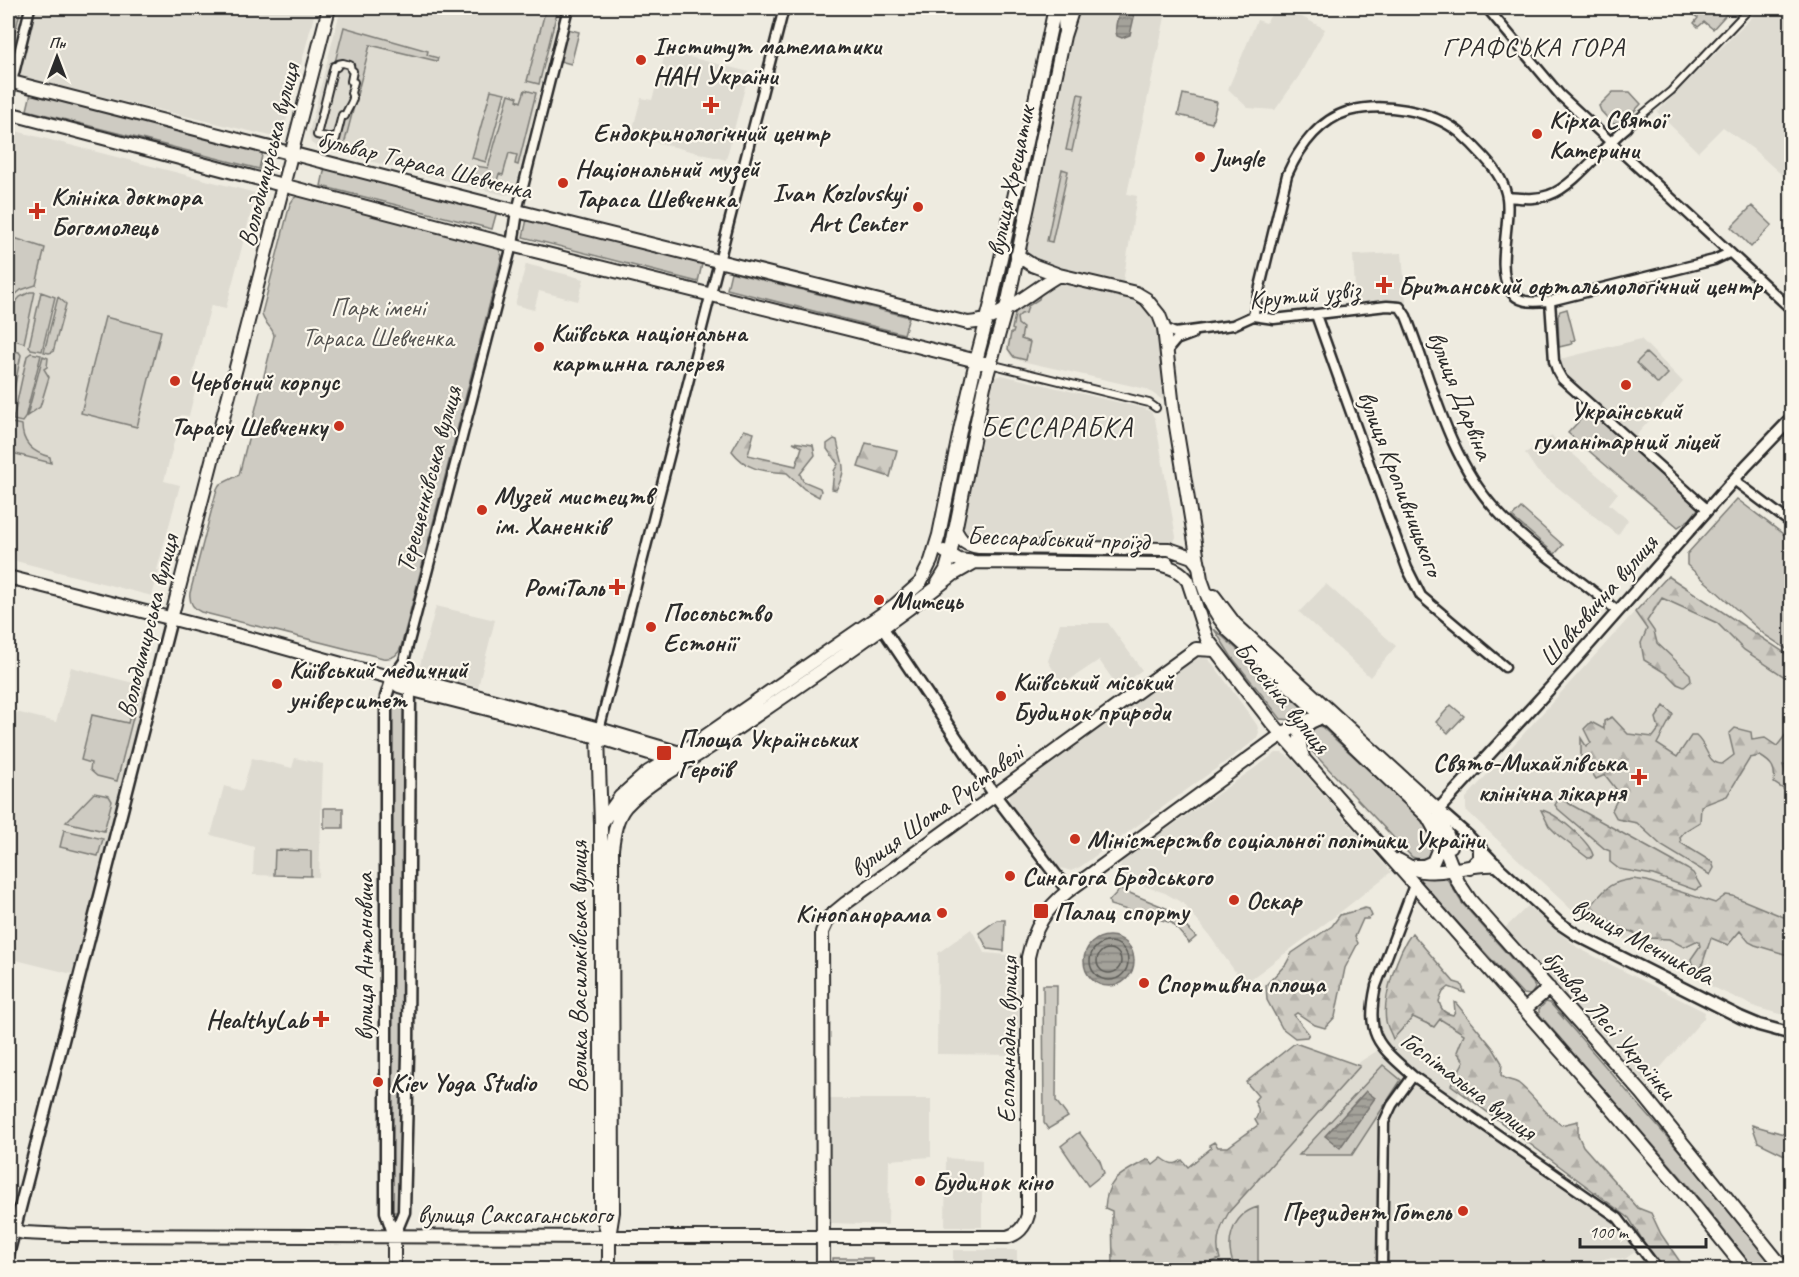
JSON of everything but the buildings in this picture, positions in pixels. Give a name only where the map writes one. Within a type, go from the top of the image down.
[{"type":"main road","name":"Володимирська вулиця","points":[[171,619],[329,8]]},
{"type":"main road","name":"вулиця Хрещатик","points":[[976,361],[988,318],[1055,8]]},
{"type":"main road","name":"вулиця Хрещатик","points":[[989,364],[1005,311],[1064,36],[1073,8]]},
{"type":"main road","name":"бульвар Тараса Шевченка","points":[[9,82],[968,323],[1005,311],[1037,287],[1059,275]]},
{"type":"main road","points":[[8,113],[710,295],[989,364]]},
{"type":"main road","points":[[1017,255],[1032,265],[1059,275],[1136,293],[1155,308],[1164,328]]},
{"type":"main road","name":"Басейна вулиця","points":[[1164,328],[1198,564],[1210,605],[1228,630],[1323,721],[1413,801]]},
{"type":"main road","name":"Велика Васильківська вулиця","points":[[609,1269],[609,1237],[613,1212],[612,849],[620,815],[636,796],[683,758],[911,592],[925,573],[939,536],[976,361]]},
{"type":"main road","name":"Велика Васильківська вулиця","points":[[932,591],[946,570],[950,556],[989,364]]},
{"type":"main road","name":"Бессарабський проїзд","points":[[955,529],[962,541],[968,545],[983,548],[1169,549],[1187,555],[1198,564]]},
{"type":"main road","name":"Бессарабський проїзд","points":[[939,536],[942,548],[950,556],[975,562],[1159,564],[1172,562],[1187,555]]},
{"type":"main road","points":[[1187,555],[1194,538]]},
{"type":"main road","name":"Велика Васильківська вулиця","points":[[683,758],[882,627],[954,574],[975,562]]},
{"type":"main road","name":"Басейна вулиця","points":[[1159,564],[1175,568],[1182,573],[1188,581],[1203,628],[1215,650],[1281,735],[1389,855]]},
{"type":"main road","name":"Басейна вулиця","points":[[1198,564],[1217,602],[1235,624],[1437,810]]},
{"type":"main road","points":[[8,577],[393,678],[402,676],[410,684],[599,733],[683,758]]},
{"type":"main road","name":"вулиця Шота Руставелі","points":[[823,1269],[822,932],[825,922],[837,909],[1196,649],[1215,650]]},
{"type":"main road","name":"Еспланадна вулиця","points":[[1021,1230],[1028,1215],[1028,957],[1035,930],[1048,909],[1068,891],[1281,735],[1304,721],[1323,721]]},
{"type":"main road","points":[[1304,760],[1300,747],[1300,733],[1306,725],[1323,721]]},
{"type":"main road","points":[[599,733],[668,759],[683,758]]},
{"type":"main road","points":[[599,733],[601,824]]},
{"type":"main road","name":"Велика Васильківська вулиця","points":[[609,1237],[601,1212],[601,824],[620,797],[648,772],[668,759]]},
{"type":"main road","name":"бульвар Лесі Українки","points":[[1413,801],[1428,817],[1438,834],[1461,888],[1642,1093],[1785,1269]]},
{"type":"main road","points":[[1437,810],[1449,838],[1452,868]]},
{"type":"main road","points":[[1403,863],[1424,866],[1433,862],[1438,850],[1438,834]]},
{"type":"main road","points":[[1461,888],[1462,878],[1480,858],[1480,849]]},
{"type":"main road","points":[[1389,855],[1418,870],[1435,871],[1473,865],[1496,865]]},
{"type":"main road","points":[[1389,855],[1685,1194],[1746,1269]]},
{"type":"main road","points":[[1525,1009],[1549,988]]},
{"type":"main road","name":"вулиця Саксаганського","points":[[11,1230],[67,1235],[823,1238],[1007,1237],[1021,1230]]},
{"type":"main road","name":"вулиця Антоновича","points":[[394,1236],[394,1269]]},
{"type":"street","points":[[8,98],[9,82],[30,8]]},
{"type":"street","name":"Терещенківська вулиця","points":[[393,678],[404,661],[512,244],[517,211],[568,8]]},
{"type":"street","points":[[599,733],[784,8]]},
{"type":"street","points":[[1062,8],[1064,36]]},
{"type":"street","points":[[1487,8],[1560,95],[1791,310]]},
{"type":"street","points":[[1507,197],[1534,199],[1551,195],[1566,185],[1610,141],[1671,91],[1750,8]]},
{"type":"street","points":[[343,63],[350,65],[353,71],[351,81],[354,82],[351,93],[353,100],[348,105],[345,116],[342,115],[336,140],[317,135],[334,66],[337,67],[338,64],[343,63]]},
{"type":"street","points":[[1252,316],[1287,175],[1295,158],[1311,137],[1333,118],[1345,112],[1374,107],[1422,114],[1449,127],[1458,132],[1490,164],[1502,181],[1507,197],[1504,269],[1506,283],[1511,291],[1525,302],[1550,301],[1714,260],[1729,253]]},
{"type":"street","points":[[1550,301],[1554,361],[1562,379],[1708,510]]},
{"type":"street","name":"Крутий узвіз","points":[[1164,328],[1175,333],[1233,325],[1252,316],[1274,320],[1387,306],[1400,307],[1404,311]]},
{"type":"street","name":"вулиця Дарвіна","points":[[1404,311],[1458,455],[1494,509],[1521,534],[1617,611]]},
{"type":"street","name":"вулиця Кропивницького","points":[[1316,315],[1415,585],[1421,596],[1505,667]]},
{"type":"street","name":"Крутий узвіз","points":[[1166,352],[1176,340],[1208,329]]},
{"type":"street","points":[[989,364],[1149,403],[1156,408]]},
{"type":"street","name":"Шовковична вулиця","points":[[1437,810],[1552,686],[1791,418]]},
{"type":"street","points":[[1734,480],[1791,524]]},
{"type":"street","name":"Володимирська вулиця","points":[[8,1255],[11,1230],[171,619]]},
{"type":"street","points":[[882,627],[994,794],[1068,891]]},
{"type":"street","name":"вулиця Антоновича","points":[[393,678],[386,698],[386,1212],[394,1236]]},
{"type":"street","name":"вулиця Антоновича","points":[[394,1236],[404,1212],[408,1055],[410,684]]},
{"type":"street","name":"вулиця Мечникова","points":[[1413,801],[1437,810],[1545,912],[1577,935],[1740,1017],[1791,1034]]},
{"type":"street","name":"Госпітальна вулиця","points":[[1414,885],[1376,986],[1372,1012],[1376,1036],[1383,1050],[1413,1076],[1617,1218],[1658,1269]]},
{"type":"street","points":[[1382,1269],[1384,1122],[1392,1105],[1413,1076]]},
{"type":"shaded area","points":[[32,8],[316,8],[284,129],[281,135],[275,137],[19,77],[17,75]]},
{"type":"shaded area","points":[[341,8],[560,8],[512,194],[504,195],[318,148],[311,143],[309,132]]},
{"type":"shaded area","points":[[1078,8],[1167,8],[1127,194],[1137,196],[1123,282],[1036,261],[1028,257],[1026,253]]},
{"type":"shaded area","points":[[1275,8],[1285,8],[1325,29],[1299,76],[1275,110],[1248,108],[1228,89],[1257,20],[1266,23]]},
{"type":"shaded area","points":[[1761,8],[1791,8],[1791,183],[1753,149],[1723,127],[1698,152],[1657,112]]},
{"type":"shaded area","points":[[666,51],[749,72],[726,160],[631,136],[641,98],[652,100]]},
{"type":"shaded area","points":[[8,129],[256,193],[226,308],[211,305],[193,373],[199,374],[189,416],[181,415],[164,481],[180,485],[152,596],[8,559]]},
{"type":"shaded area","points":[[1402,253],[1406,302],[1356,305],[1353,255]]},
{"type":"shaded area","points":[[526,264],[584,279],[578,301],[539,291],[534,310],[515,305]]},
{"type":"shaded area","points":[[1069,283],[1126,295],[1140,301],[1150,311],[1158,331],[1166,402],[1146,389],[1017,360],[1010,356],[1007,345],[1014,311],[1054,284]]},
{"type":"shaded area","name":"Український гуманітарний ліцей","points":[[1641,339],[1683,382],[1633,439],[1577,389],[1561,372],[1556,360]]},
{"type":"shaded area","points":[[1002,375],[1143,408],[1151,412],[1155,419],[1176,537],[1173,544],[1170,546],[974,541],[969,537],[964,526],[963,515],[991,382],[995,377]]},
{"type":"shaded area","points":[[1552,436],[1618,493],[1609,504],[1628,520],[1618,535],[1537,471],[1525,453]]},
{"type":"shaded area","name":"Свято-Михайлівська клінічна лікарня","points":[[1668,575],[1791,655],[1791,1017],[1758,1008],[1704,983],[1710,957],[1703,979],[1578,916],[1466,810],[1466,798],[1501,759],[1507,757],[1508,751]]},
{"type":"shaded area","points":[[1326,584],[1396,646],[1370,677],[1299,612]]},
{"type":"shaded area","points":[[436,606],[495,620],[478,687],[420,672]]},
{"type":"shaded area","points":[[1060,623],[1108,623],[1142,670],[1118,687],[1099,660],[1062,685],[1048,661]]},
{"type":"shaded area","points":[[1208,659],[1213,664],[1257,725],[1259,732],[1257,739],[1080,867],[1071,871],[1058,867],[1009,802],[1009,793],[1194,660]]},
{"type":"shaded area","points":[[71,667],[149,687],[76,975],[8,958],[8,710],[56,722]]},
{"type":"shaded area","points":[[1276,753],[1282,753],[1291,758],[1391,872],[1244,984],[1184,904],[1165,893],[1123,879],[1119,868],[1123,860]]},
{"type":"shaded area","points":[[252,758],[292,768],[295,758],[323,764],[319,877],[253,875],[254,847],[211,835],[224,786],[242,791]]},
{"type":"shaded area","points":[[1528,906],[1578,948],[1705,1012],[1704,1018],[1646,1084],[1504,929]]},
{"type":"shaded area","points":[[971,929],[985,953],[1021,956],[1018,1055],[937,1054],[938,953]]},
{"type":"shaded area","points":[[1383,979],[1390,980],[1462,1031],[1490,1059],[1463,1087],[1455,1100],[1417,1076],[1384,1044],[1378,1028],[1377,1003]]},
{"type":"shaded area","points":[[1377,1051],[1394,1067],[1443,1103],[1617,1221],[1639,1249],[1625,1259],[1608,1258],[1599,1261],[1594,1270],[1202,1270],[1204,1212],[1361,1061]]},
{"type":"shaded area","points":[[830,1099],[931,1099],[931,1157],[889,1160],[888,1225],[831,1223]]},
{"type":"shaded area","points":[[946,1158],[982,1161],[982,1227],[945,1227]]},
{"type":"shaded area","points":[[953,1250],[1017,1250],[1017,1269],[953,1269]]},
{"type":"green space","points":[[8,8],[21,8],[8,62]]},
{"type":"green space","points":[[546,8],[558,8],[539,84],[527,81]]},
{"type":"green space","points":[[1683,8],[1732,8],[1713,29],[1704,22],[1698,27],[1694,23],[1698,18],[1688,11],[1684,15],[1680,11]]},
{"type":"green space","points":[[344,27],[428,51],[427,55],[438,58],[437,61],[370,45],[344,145],[336,141],[342,115],[350,104],[353,71],[348,64],[334,66]]},
{"type":"green space","points":[[568,29],[579,32],[571,64],[560,61]]},
{"type":"green space","points":[[491,90],[505,93],[486,162],[472,158]]},
{"type":"green space","points":[[525,90],[536,93],[518,165],[515,164],[517,155],[509,153],[503,175],[499,174],[496,184],[473,178],[476,166],[488,168],[509,94],[518,97],[517,100],[521,102]]},
{"type":"green space","points":[[1613,92],[1630,92],[1641,104],[1624,122],[1613,124],[1599,106]]},
{"type":"green space","points":[[31,93],[263,151],[259,169],[27,110]]},
{"type":"green space","points":[[1078,94],[1084,95],[1072,151],[1066,150]]},
{"type":"green space","points":[[1183,94],[1217,102],[1212,123],[1178,115]]},
{"type":"green space","points":[[325,167],[497,211],[492,229],[321,186]]},
{"type":"green space","points":[[1062,169],[1068,171],[1052,242],[1047,241]]},
{"type":"green space","name":"Парк імені Тараса Шевченка","points":[[300,195],[497,246],[502,256],[401,647],[396,655],[389,658],[201,612],[193,607],[190,599],[217,489],[219,485],[239,475],[274,336],[262,313],[290,204]]},
{"type":"green space","points":[[1752,206],[1772,225],[1751,247],[1731,227]]},
{"type":"green space","points":[[527,219],[702,264],[698,282],[523,237]]},
{"type":"green space","points":[[8,236],[45,248],[36,285],[21,290],[8,301]]},
{"type":"green space","points":[[731,272],[909,317],[904,334],[727,289]]},
{"type":"green space","points":[[1041,291],[1039,299],[1028,306],[1026,313],[1017,318],[1018,324],[1023,328],[1021,339],[1030,342],[1026,360],[1014,357],[1008,349],[1011,333],[1014,330],[1012,329],[1016,310]]},
{"type":"green space","points":[[35,292],[24,343],[8,338],[8,311],[20,297]]},
{"type":"green space","points":[[41,292],[55,297],[42,351],[31,349],[29,346]]},
{"type":"green space","points":[[58,297],[66,304],[53,352],[44,352]]},
{"type":"green space","points":[[1567,309],[1575,340],[1571,341],[1572,344],[1559,347],[1558,316],[1560,311]]},
{"type":"green space","points":[[105,317],[161,331],[137,427],[81,413]]},
{"type":"green space","points":[[8,350],[19,352],[21,355],[8,419]]},
{"type":"green space","points":[[31,353],[41,355],[22,422],[13,420],[27,356]]},
{"type":"green space","points":[[1646,353],[1668,374],[1658,384],[1636,363]]},
{"type":"green space","points":[[43,356],[48,358],[47,367],[44,369],[49,377],[40,407],[27,416]]},
{"type":"green space","points":[[1592,407],[1702,504],[1690,519],[1678,527],[1568,433]]},
{"type":"green space","points":[[12,423],[22,425],[24,437],[30,447],[50,457],[51,463],[8,452]]},
{"type":"green space","points":[[744,430],[754,433],[748,455],[796,466],[802,447],[793,442],[813,445],[815,455],[800,474],[803,481],[820,488],[819,497],[804,489],[787,473],[756,469],[738,458],[732,451]]},
{"type":"green space","points":[[834,439],[837,440],[843,470],[836,490],[832,489],[834,471],[838,464],[827,449],[827,444]]},
{"type":"green space","points":[[866,443],[897,450],[890,477],[858,467]]},
{"type":"green space","points":[[1737,499],[1791,540],[1791,652],[1765,635],[1687,565],[1687,554]]},
{"type":"green space","points":[[1521,508],[1563,545],[1555,554],[1512,517]]},
{"type":"green space","points":[[1668,576],[1791,657],[1791,681],[1744,650],[1717,623],[1662,598],[1647,621],[1654,631],[1657,643],[1690,674],[1691,681],[1684,687],[1677,684],[1667,674],[1644,660],[1641,643],[1647,629],[1635,612]]},
{"type":"green space","points":[[1214,629],[1302,707],[1301,716],[1293,720],[1281,719],[1231,656]]},
{"type":"green space","points":[[137,685],[141,686],[117,781],[97,776],[90,770],[91,763],[81,760],[92,715],[128,723]]},
{"type":"green space","points":[[386,697],[409,703],[404,1212],[386,1212]]},
{"type":"green space","points":[[1451,705],[1464,716],[1448,733],[1436,722]]},
{"type":"green space","points":[[1664,706],[1673,714],[1657,744],[1677,757],[1691,736],[1696,736],[1713,761],[1722,764],[1734,755],[1729,734],[1735,728],[1751,732],[1752,740],[1765,738],[1777,746],[1791,728],[1788,743],[1791,745],[1791,767],[1783,765],[1787,777],[1791,780],[1791,794],[1774,783],[1774,770],[1768,761],[1760,756],[1750,758],[1727,796],[1701,806],[1700,822],[1680,837],[1681,843],[1712,862],[1714,868],[1710,875],[1662,846],[1637,823],[1617,819],[1612,810],[1620,794],[1605,775],[1596,779],[1581,756],[1581,738],[1586,746],[1591,743],[1584,729],[1591,722],[1604,729],[1604,721],[1612,717],[1628,734],[1653,737],[1659,729],[1656,718]]},
{"type":"green space","points":[[1315,725],[1322,727],[1419,817],[1432,843],[1432,849],[1426,857],[1417,859],[1412,857],[1304,743],[1303,731]]},
{"type":"green space","points":[[94,793],[109,796],[112,801],[104,831],[66,822]]},
{"type":"green space","points":[[1559,798],[1687,869],[1693,873],[1701,887],[1695,890],[1653,875],[1619,869],[1610,862],[1610,851],[1558,809],[1555,805]]},
{"type":"green space","points":[[324,808],[343,808],[343,828],[324,828]]},
{"type":"green space","points":[[1541,810],[1563,821],[1578,835],[1590,849],[1593,855],[1591,858],[1559,836],[1549,826]]},
{"type":"green space","points":[[64,830],[103,839],[98,856],[60,847]]},
{"type":"green space","points":[[275,850],[311,851],[311,876],[274,875]]},
{"type":"green space","points":[[1444,874],[1462,903],[1533,983],[1535,988],[1531,995],[1523,994],[1417,878]]},
{"type":"green space","points":[[1633,879],[1647,881],[1715,903],[1726,895],[1733,896],[1791,920],[1791,956],[1755,945],[1749,942],[1740,931],[1728,945],[1711,938],[1699,969],[1692,964],[1691,959],[1700,946],[1699,942],[1696,941],[1684,947],[1669,939],[1646,938],[1596,917],[1591,906],[1605,890],[1618,882]]},
{"type":"green space","points":[[1120,889],[1168,909],[1196,937],[1189,943],[1172,923],[1110,905],[1109,901]]},
{"type":"green space","points":[[1369,909],[1372,916],[1363,919],[1355,937],[1358,943],[1345,968],[1335,1017],[1325,1028],[1315,1025],[1297,1013],[1294,1015],[1309,1034],[1307,1037],[1295,1038],[1282,1028],[1267,1000],[1266,985],[1286,964],[1292,953],[1332,926],[1340,915]]},
{"type":"green space","points":[[997,920],[1005,920],[1004,951],[988,949],[979,933]]},
{"type":"green space","points":[[1412,933],[1454,982],[1461,984],[1465,993],[1449,987],[1443,992],[1439,1001],[1442,1009],[1453,1015],[1454,1002],[1456,1003],[1493,1048],[1502,1063],[1501,1075],[1524,1088],[1554,1120],[1561,1125],[1578,1121],[1578,1135],[1583,1146],[1638,1208],[1651,1213],[1661,1234],[1685,1269],[1664,1269],[1629,1218],[1451,1085],[1464,1061],[1457,1052],[1464,1034],[1440,1019],[1434,1027],[1413,1017],[1393,1039],[1386,1021],[1386,1000],[1401,951]]},
{"type":"green space","points":[[1043,985],[1057,985],[1056,1101],[1068,1117],[1048,1129],[1044,1123]]},
{"type":"green space","points":[[1546,1002],[1550,1003],[1708,1184],[1775,1269],[1754,1269],[1694,1192],[1539,1014],[1539,1009]]},
{"type":"green space","points":[[1295,1043],[1360,1066],[1229,1212],[1218,1240],[1220,1259],[1207,1264],[1209,1269],[1103,1269],[1104,1265],[1113,1264],[1112,1211],[1105,1208],[1106,1197],[1113,1182],[1148,1159],[1153,1165],[1162,1158],[1172,1164],[1182,1160],[1188,1167],[1211,1148],[1209,1145],[1214,1142],[1218,1147],[1228,1147],[1258,1125],[1255,1120],[1258,1110],[1254,1101],[1258,1096],[1246,1082]]},
{"type":"green space","points":[[1383,1065],[1401,1080],[1352,1155],[1299,1155]]},
{"type":"green space","points":[[1752,1125],[1791,1136],[1791,1158],[1758,1142]]},
{"type":"green space","points":[[1079,1132],[1100,1161],[1104,1173],[1088,1186],[1061,1146]]},
{"type":"green space","points":[[1258,1207],[1258,1261],[1262,1262],[1262,1269],[1236,1269],[1230,1251],[1232,1232],[1241,1217]]},
{"type":"green space","points":[[833,1258],[872,1258],[872,1269],[833,1269]]},
{"type":"water","points":[[1125,9],[1130,9],[1134,17],[1130,35],[1122,38],[1117,36],[1116,25],[1118,17]]},
{"type":"water","points":[[1114,936],[1127,943],[1133,951],[1133,971],[1127,979],[1119,985],[1104,986],[1091,979],[1085,971],[1084,956],[1091,943],[1099,937]]},
{"type":"water","points":[[1366,1091],[1375,1098],[1340,1148],[1325,1136]]},
{"type":"place","name":"Інститут математики НАН України","points":[[641,60]]},
{"type":"place","name":"Ендокринологічний центр","points":[[711,105]]},
{"type":"place","name":"Кірха Святої Катерини","points":[[1537,134]]},
{"type":"place","name":"Jungle","points":[[1200,157]]},
{"type":"place","name":"Національний музей Тараса Шевченка","points":[[563,183]]},
{"type":"place","name":"Ivan Kozlovskyi Art Center","points":[[918,207]]},
{"type":"place","name":"Клініка доктора Богомолець","points":[[37,211]]},
{"type":"place","name":"Британський офтальмологічний центр","points":[[1384,285]]},
{"type":"place","name":"Київська національна картинна галерея","points":[[539,347]]},
{"type":"place","name":"Червоний корпус","points":[[175,381]]},
{"type":"place","name":"Український гуманітарний ліцей","points":[[1626,385]]},
{"type":"place","name":"Тарасу Шевченку","points":[[339,426]]},
{"type":"place","name":"Музей мистецтв ім. Ханенків","points":[[482,510]]},
{"type":"place","name":"РоміТаль","points":[[617,587]]},
{"type":"place","name":"Митець","points":[[879,600]]},
{"type":"place","name":"Посольство Естонії","points":[[651,627]]},
{"type":"place","name":"Київський медичний університет","points":[[277,684]]},
{"type":"place","name":"Київський міський Будинок природи","points":[[1001,696]]},
{"type":"place","name":"Площа Українських Героїв","points":[[664,753]]},
{"type":"place","name":"Свято-Михайлівська клінічна лікарня","points":[[1639,777]]},
{"type":"place","name":"Міністерство соціальної політики України","points":[[1075,839]]},
{"type":"place","name":"Синагога Бродського","points":[[1010,876]]},
{"type":"place","name":"Оскар","points":[[1234,900]]},
{"type":"place","name":"Палац спорту","points":[[1041,911]]},
{"type":"place","name":"Кінопанорама","points":[[942,913]]},
{"type":"place","name":"Спортивна площа","points":[[1144,983]]},
{"type":"place","name":"HealthyLab","points":[[321,1019]]},
{"type":"place","name":"Kiev Yoga Studio","points":[[378,1082]]},
{"type":"place","name":"Будинок кіно","points":[[920,1181]]},
{"type":"place","name":"Президент Готель","points":[[1463,1211]]},
{"type":"district","name":"ГРАФСЬКА ГОРА","points":[[1534,47]]},
{"type":"district","name":"БЕССАРАБКА","points":[[1057,427]]}]
